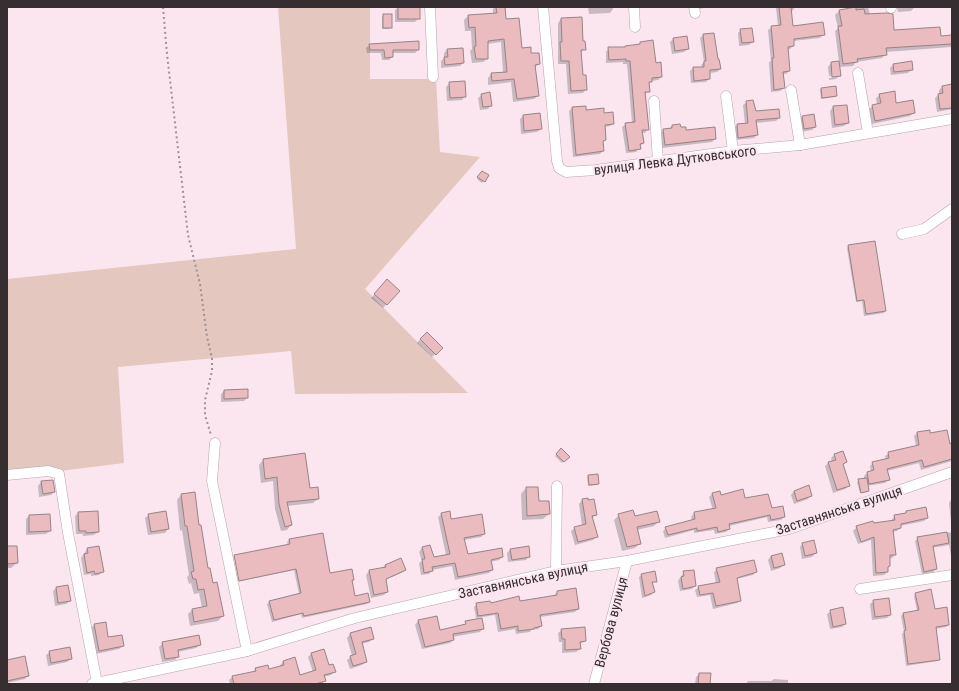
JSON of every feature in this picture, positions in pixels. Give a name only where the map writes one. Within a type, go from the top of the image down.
[{"type":"street","points":[[430,7],[433,77]]},
{"type":"street","name":"вулиця Левка Дутковського","points":[[543,7],[557,161],[559,168],[566,172],[596,170],[733,151],[800,145],[952,119]]},
{"type":"street","points":[[634,7],[635,27]]},
{"type":"street","points":[[858,73],[868,133]]},
{"type":"street","points":[[791,90],[800,145]]},
{"type":"street","points":[[726,96],[733,151]]},
{"type":"street","points":[[654,101],[658,162]]},
{"type":"street","points":[[902,234],[924,229],[952,209]]},
{"type":"street","points":[[215,443],[212,481],[247,651]]},
{"type":"street","points":[[7,475],[48,471],[59,474],[94,683]]},
{"type":"street","name":"Заставнянська вулиця","points":[[94,683],[247,651],[354,618],[556,571],[628,561],[789,529],[952,472]]},
{"type":"street","points":[[556,486],[556,571]]},
{"type":"street","name":"Вербова вулиця","points":[[594,684],[628,561]]},
{"type":"street","points":[[860,589],[952,575]]},
{"type":"path","points":[[164,7],[167,54],[188,235],[200,284],[207,338],[212,358],[212,372],[205,400],[205,415],[215,443]]},
{"type":"shaded area","points":[[278,7],[370,7],[370,79],[436,79],[440,152],[480,157],[365,289],[468,393],[295,394],[291,351],[118,367],[124,463],[52,472],[7,474],[7,279],[296,249]]},
{"type":"building","points":[[398,7],[420,7],[420,19],[398,19]]},
{"type":"building","points":[[496,7],[505,7],[506,19],[519,18],[522,48],[531,47],[531,53],[539,53],[540,64],[535,65],[539,96],[517,99],[514,79],[492,81],[491,73],[507,72],[504,39],[488,41],[488,59],[476,59],[474,47],[476,46],[475,27],[469,28],[468,15],[497,13]]},
{"type":"building","points":[[779,7],[791,7],[793,26],[823,22],[825,35],[794,39],[794,46],[788,47],[790,71],[783,72],[785,88],[774,90],[772,58],[774,58],[771,26],[781,25]]},
{"type":"building","points":[[856,7],[856,10],[864,9],[865,14],[893,14],[894,30],[940,27],[941,36],[952,35],[952,44],[886,48],[887,55],[857,59],[858,62],[843,64],[838,26],[842,26],[839,10]]},
{"type":"building","points":[[383,14],[392,14],[392,28],[383,28]]},
{"type":"building","points":[[582,17],[583,41],[585,41],[586,50],[581,50],[583,75],[586,75],[587,90],[571,91],[569,61],[561,61],[561,18]]},
{"type":"building","points":[[752,28],[754,42],[742,43],[740,29]]},
{"type":"building","points":[[714,33],[721,69],[710,70],[710,79],[694,81],[693,67],[704,67],[704,61],[706,61],[703,34]]},
{"type":"building","points":[[687,36],[689,49],[675,51],[673,38]]},
{"type":"building","points":[[653,40],[656,63],[661,62],[662,77],[652,78],[652,82],[649,82],[650,92],[645,92],[649,130],[642,130],[644,143],[640,144],[641,149],[629,151],[625,123],[635,122],[630,61],[626,61],[626,59],[609,60],[608,47],[625,47],[640,44],[640,42]]},
{"type":"building","points":[[419,41],[419,50],[393,50],[393,57],[385,58],[384,50],[370,50],[369,44]]},
{"type":"building","points":[[463,48],[464,63],[445,65],[444,57],[448,57],[447,49]]},
{"type":"building","points":[[839,61],[841,76],[832,77],[831,62]]},
{"type":"building","points":[[912,61],[913,70],[894,72],[893,64]]},
{"type":"building","points":[[465,81],[466,97],[450,98],[449,82]]},
{"type":"building","points":[[952,84],[952,108],[940,109],[938,94],[943,93],[942,86]]},
{"type":"building","points":[[836,86],[837,96],[822,98],[821,88]]},
{"type":"building","points":[[895,91],[896,103],[913,100],[915,113],[875,121],[872,105],[881,103],[879,94]]},
{"type":"building","points":[[490,92],[492,106],[483,107],[481,94]]},
{"type":"building","points":[[753,100],[756,111],[779,109],[780,118],[756,120],[758,135],[738,138],[737,124],[748,123],[746,101]]},
{"type":"building","points":[[847,105],[849,123],[835,125],[833,106]]},
{"type":"building","points":[[586,106],[586,110],[604,108],[604,113],[613,112],[614,124],[605,125],[606,140],[603,141],[604,151],[576,155],[572,107]]},
{"type":"building","points":[[540,113],[542,129],[524,131],[523,115]]},
{"type":"building","points":[[814,114],[816,127],[804,129],[802,116]]},
{"type":"building","points":[[680,124],[681,127],[686,127],[686,130],[715,127],[716,139],[665,145],[663,129],[672,128],[672,125]]},
{"type":"building","points":[[482,171],[489,175],[485,182],[477,177]]},
{"type":"building","points":[[875,241],[886,311],[866,314],[864,300],[857,301],[848,245]]},
{"type":"building","points":[[387,279],[400,291],[387,305],[374,294]]},
{"type":"building","points":[[427,332],[443,348],[436,355],[420,339]]},
{"type":"building","points":[[248,389],[248,398],[224,399],[224,390]]},
{"type":"building","points":[[930,430],[930,433],[947,430],[950,444],[952,443],[952,459],[924,467],[922,460],[887,469],[890,480],[869,484],[867,472],[874,470],[872,462],[889,458],[888,452],[919,445],[917,432]]},
{"type":"building","points":[[561,448],[570,457],[564,462],[556,454]]},
{"type":"building","points":[[843,451],[847,462],[843,464],[850,486],[837,490],[828,462],[836,460],[834,454]]},
{"type":"building","points":[[305,453],[310,488],[318,487],[319,499],[287,502],[292,525],[285,527],[279,504],[277,477],[265,479],[263,459]]},
{"type":"building","points":[[598,474],[599,484],[589,485],[588,475]]},
{"type":"building","points":[[867,478],[869,491],[861,493],[858,479]]},
{"type":"building","points":[[53,480],[55,492],[43,494],[41,481]]},
{"type":"building","points":[[809,485],[812,496],[797,501],[794,491]]},
{"type":"building","points":[[526,487],[538,487],[539,501],[549,501],[550,514],[527,516]]},
{"type":"building","points":[[743,489],[745,498],[768,494],[772,508],[783,506],[785,517],[771,520],[770,515],[729,524],[730,529],[718,532],[717,527],[697,531],[697,528],[668,535],[665,527],[695,519],[694,512],[716,508],[712,493],[720,491],[721,495]]},
{"type":"building","points":[[195,492],[199,525],[201,525],[208,568],[210,568],[213,583],[217,582],[224,616],[194,622],[192,609],[207,606],[204,589],[198,590],[196,579],[193,579],[191,572],[194,571],[187,526],[185,526],[181,494]]},
{"type":"building","points":[[588,498],[588,500],[594,499],[597,515],[592,516],[598,537],[578,542],[574,527],[586,524],[582,499]]},
{"type":"building","points":[[926,507],[928,518],[901,524],[901,528],[893,530],[896,555],[890,555],[890,566],[888,567],[888,572],[876,573],[874,537],[861,542],[856,526],[873,521],[874,523],[895,520],[894,515]]},
{"type":"building","points":[[633,510],[635,516],[657,511],[660,522],[637,527],[641,544],[627,547],[618,514]]},
{"type":"building","points":[[98,511],[99,532],[86,533],[86,531],[79,531],[78,512]]},
{"type":"building","points":[[166,511],[169,529],[151,532],[148,514]]},
{"type":"building","points":[[450,511],[451,519],[482,514],[485,534],[464,538],[468,554],[502,548],[503,557],[491,560],[493,570],[458,577],[455,563],[432,567],[433,571],[424,573],[422,559],[425,559],[422,547],[430,545],[434,557],[450,554],[441,513]]},
{"type":"building","points":[[50,514],[51,531],[29,532],[29,515]]},
{"type":"building","points":[[947,532],[949,543],[933,546],[937,569],[924,572],[917,537]]},
{"type":"building","points":[[323,533],[330,573],[352,569],[354,580],[352,580],[355,596],[368,593],[370,602],[304,616],[303,613],[274,620],[269,601],[301,593],[296,569],[239,581],[234,555],[290,544],[289,539]]},
{"type":"building","points":[[814,540],[817,553],[805,556],[802,543]]},
{"type":"building","points":[[7,546],[17,546],[18,563],[7,564]]},
{"type":"building","points":[[99,546],[104,572],[95,574],[94,571],[87,573],[84,554],[88,553],[87,548]]},
{"type":"building","points":[[529,546],[530,557],[512,560],[510,549]]},
{"type":"building","points":[[782,553],[785,565],[774,568],[771,556]]},
{"type":"building","points":[[401,558],[406,570],[386,579],[388,592],[374,595],[369,570],[386,567],[385,565]]},
{"type":"building","points":[[754,560],[757,572],[737,578],[741,601],[716,606],[713,593],[700,595],[698,586],[720,582],[716,568]]},
{"type":"building","points":[[694,570],[696,586],[683,589],[681,577],[684,576],[683,571]]},
{"type":"building","points":[[655,571],[657,582],[652,582],[655,592],[645,596],[641,574]]},
{"type":"building","points":[[68,585],[71,601],[58,603],[56,587]]},
{"type":"building","points":[[576,588],[579,609],[540,615],[542,626],[534,629],[518,631],[518,626],[501,629],[498,613],[478,616],[476,603],[490,601],[491,603],[519,596],[520,601],[557,595],[557,591]]},
{"type":"building","points":[[931,589],[935,609],[947,607],[949,625],[936,627],[940,660],[908,664],[904,631],[906,630],[903,613],[919,610],[915,593]]},
{"type":"building","points":[[889,598],[891,615],[875,617],[873,600]]},
{"type":"building","points":[[843,607],[846,624],[833,627],[830,610]]},
{"type":"building","points":[[437,616],[440,630],[466,624],[465,621],[482,618],[484,629],[453,634],[454,640],[425,647],[418,620]]},
{"type":"building","points":[[106,622],[108,637],[122,635],[124,646],[99,651],[94,624]]},
{"type":"building","points":[[371,627],[374,639],[362,642],[367,662],[353,666],[350,656],[356,654],[350,633]]},
{"type":"building","points":[[585,627],[586,641],[580,642],[581,649],[565,650],[565,639],[562,639],[561,629]]},
{"type":"building","points":[[199,635],[201,645],[178,650],[179,657],[165,659],[162,642]]},
{"type":"building","points":[[70,647],[72,659],[51,663],[49,651]]},
{"type":"building","points":[[324,649],[329,665],[333,664],[336,672],[324,675],[326,681],[315,684],[234,684],[232,676],[256,671],[255,668],[268,665],[269,669],[284,665],[283,661],[295,657],[300,675],[316,670],[311,653]]},
{"type":"building","points":[[25,656],[29,676],[7,681],[7,660]]},
{"type":"building","points":[[699,673],[711,673],[710,684],[698,684]]}]
